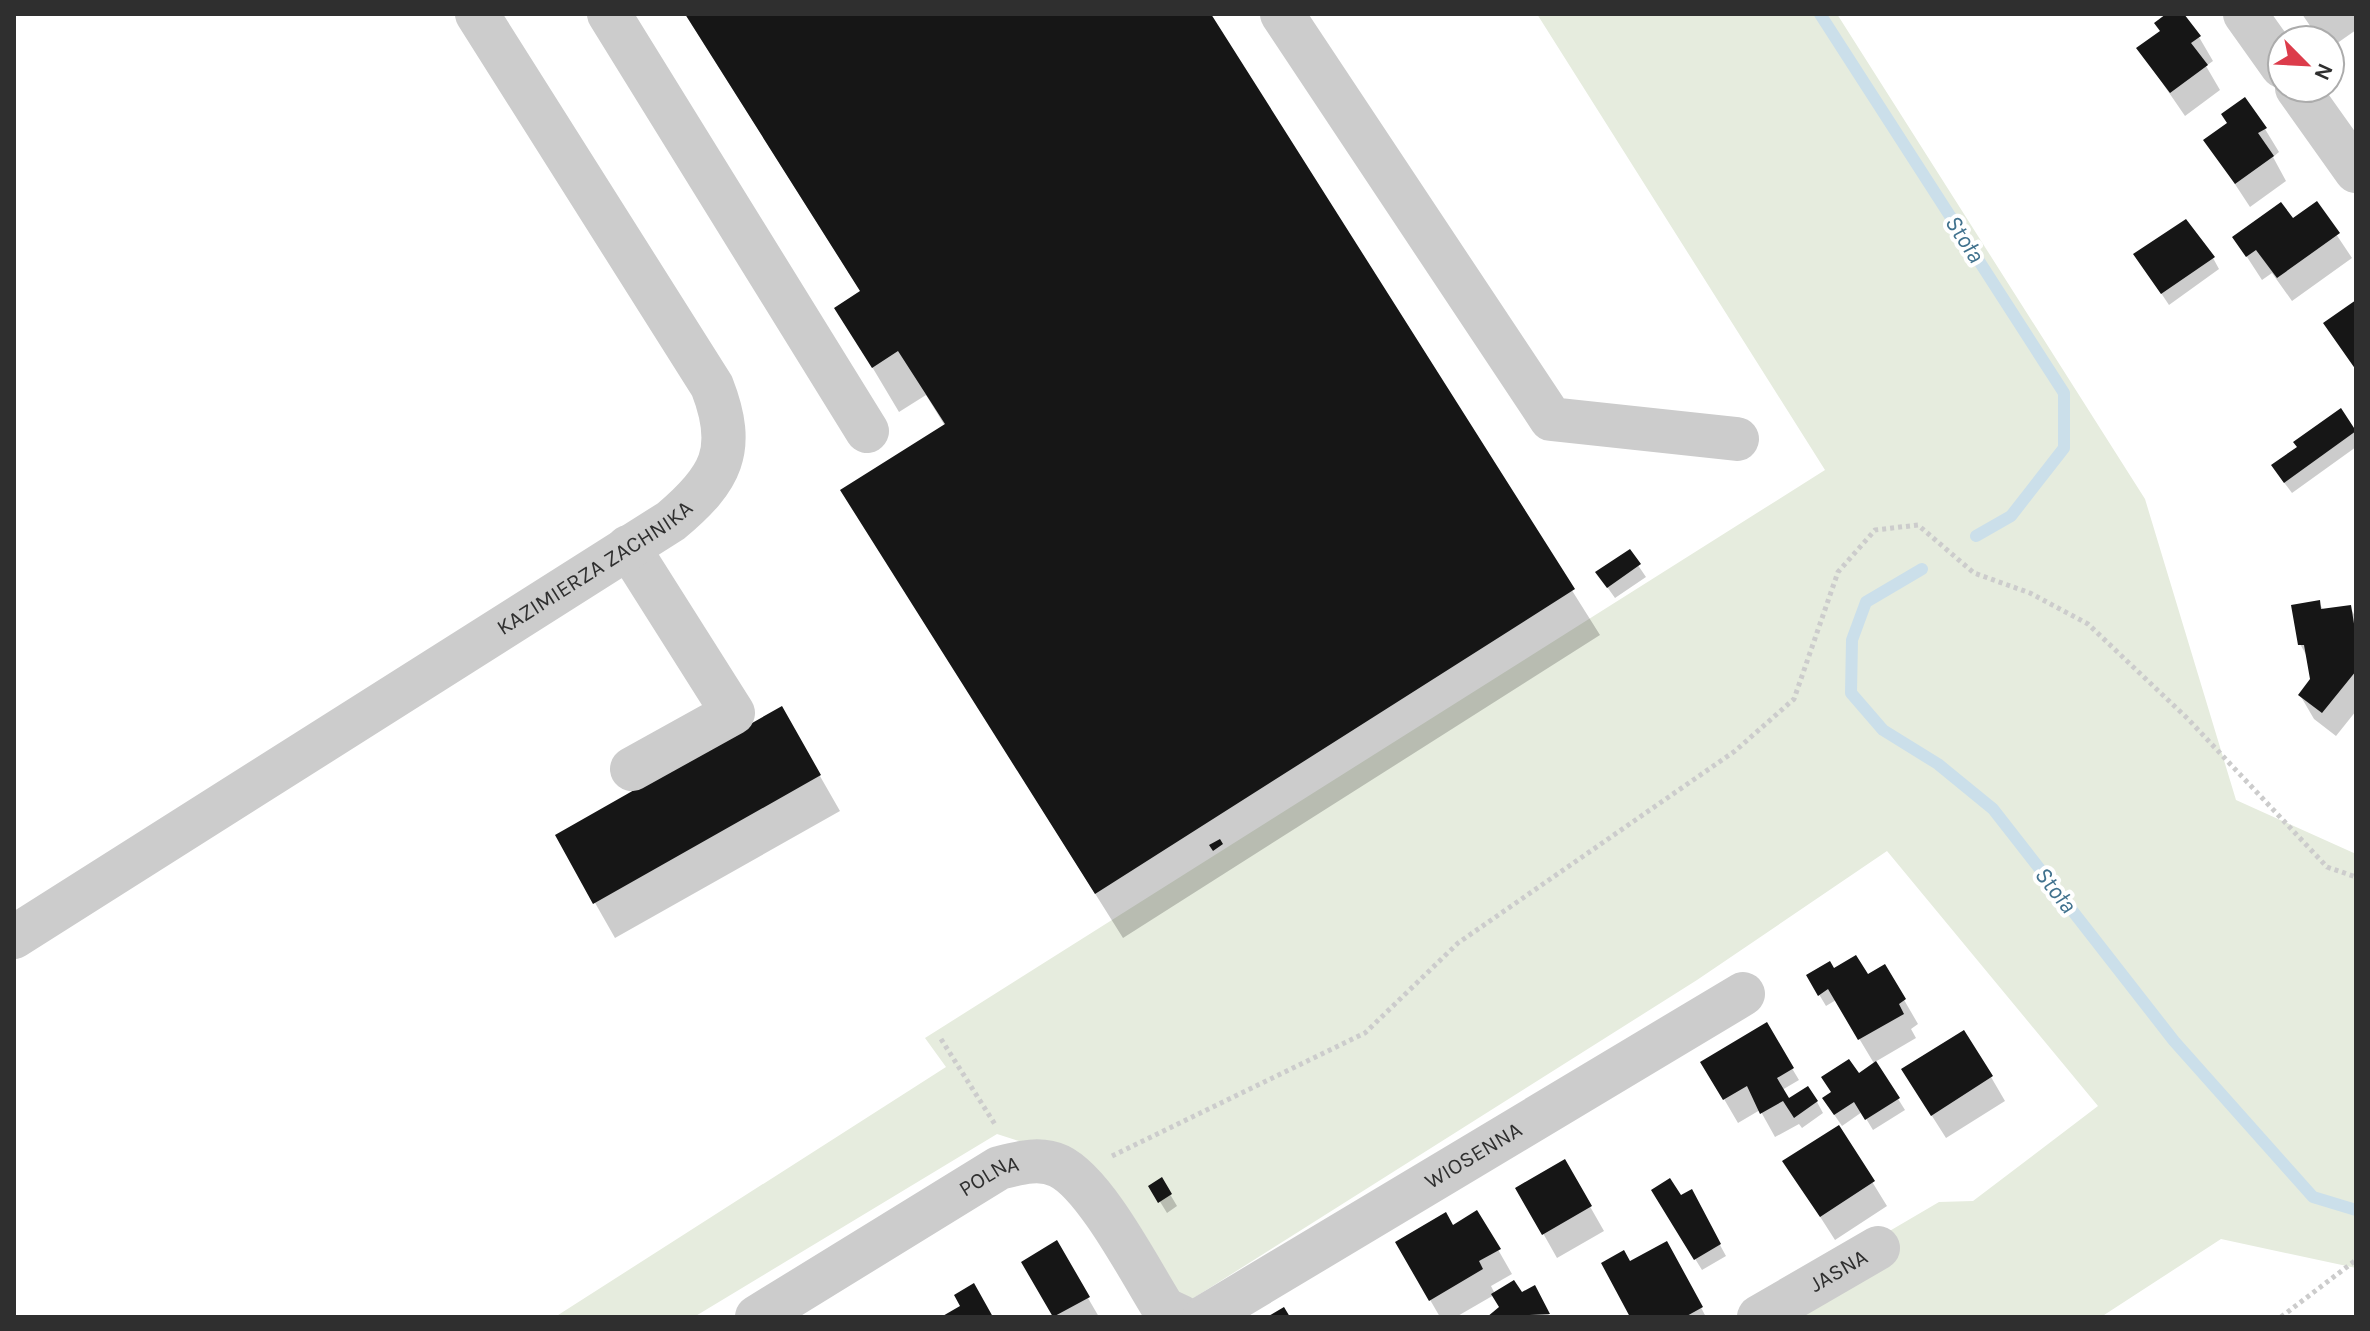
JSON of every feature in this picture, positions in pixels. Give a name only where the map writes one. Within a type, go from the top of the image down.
[{"type":"street","name":"KAZIMIERZA ZACHNIKA","points":[[14,937],[671,521],[710,485],[718,472],[723,449],[724,418],[712,386],[477,14]]},
{"type":"street","points":[[609,14],[867,431]]},
{"type":"street","points":[[1282,14],[1551,419],[1737,439]]},
{"type":"street","points":[[2245,14],[2266,44]]},
{"type":"street","points":[[2308,104],[2356,171]]},
{"type":"street","points":[[628,547],[733,713],[632,769]]},
{"type":"street","name":"WIOSENNA","points":[[1204,1317],[1743,994]]},
{"type":"street","name":"POLNA","points":[[757,1317],[999,1168],[1033,1160],[1059,1166],[1085,1185],[1164,1309],[1181,1317]]},
{"type":"street","name":"JASNA","points":[[1759,1317],[1878,1248]]},
{"type":"path","points":[[1072,1176],[1365,1033],[1458,943],[1735,751],[1794,699],[1838,572],[1875,530],[1918,525],[1974,573],[2030,593],[2088,624],[2188,719],[2327,867],[2356,877]]},
{"type":"path","points":[[941,1039],[1018,1163]]},
{"type":"path","points":[[2281,1317],[2356,1260]]},
{"type":"shaded area","points":[[1537,14],[1837,14],[2145,499],[2236,800],[2356,854],[2356,1268],[2221,1239],[2101,1317],[1743,1317],[1939,1202],[1973,1201],[2098,1106],[1887,851],[1697,980],[1181,1306],[1084,1162],[997,1134],[694,1317],[555,1317],[946,1067],[925,1038],[1825,470]]},
{"type":"building","points":[[685,14],[1211,14],[1575,589],[1095,894],[840,490],[945,424],[898,351],[872,368],[834,308],[860,291]]},
{"type":"building","points":[[2166,14],[2184,14],[2201,36],[2191,43],[2208,65],[2170,93],[2136,48],[2160,31],[2154,23]]},
{"type":"building","points":[[2245,97],[2267,128],[2258,133],[2274,156],[2235,184],[2203,140],[2227,123],[2221,114]]},
{"type":"building","points":[[2317,201],[2340,233],[2277,278],[2256,250],[2246,257],[2232,237],[2281,202],[2293,218]]},
{"type":"building","points":[[2186,219],[2215,257],[2161,294],[2133,254]]},
{"type":"building","points":[[2356,300],[2356,370],[2323,323]]},
{"type":"building","points":[[2341,408],[2356,431],[2284,483],[2271,465],[2297,447],[2293,442]]},
{"type":"building","points":[[1630,549],[1641,564],[1607,588],[1595,572]]},
{"type":"building","points":[[2320,600],[2321,609],[2351,605],[2356,636],[2356,671],[2322,713],[2298,695],[2310,679],[2304,645],[2298,645],[2291,605]]},
{"type":"building","points":[[782,706],[821,775],[593,904],[555,835]]},
{"type":"building","points":[[1220,839],[1223,844],[1213,851],[1209,845]]},
{"type":"building","points":[[1856,955],[1868,974],[1885,964],[1906,999],[1899,1004],[1904,1014],[1858,1040],[1828,989],[1818,996],[1806,975],[1830,961],[1834,968]]},
{"type":"building","points":[[1767,1022],[1794,1068],[1777,1078],[1789,1098],[1808,1086],[1818,1101],[1794,1118],[1783,1101],[1760,1114],[1747,1086],[1723,1100],[1700,1062]]},
{"type":"building","points":[[1964,1030],[1993,1076],[1931,1116],[1901,1069]]},
{"type":"building","points":[[1849,1059],[1859,1073],[1876,1061],[1900,1098],[1865,1120],[1854,1102],[1834,1115],[1822,1098],[1831,1092],[1821,1077]]},
{"type":"building","points":[[1839,1125],[1875,1181],[1820,1217],[1782,1161]]},
{"type":"building","points":[[1565,1159],[1592,1206],[1542,1235],[1515,1188]]},
{"type":"building","points":[[1162,1177],[1172,1194],[1158,1203],[1148,1186]]},
{"type":"building","points":[[1670,1178],[1681,1195],[1692,1189],[1721,1244],[1694,1260],[1651,1190]]},
{"type":"building","points":[[1477,1210],[1501,1249],[1479,1261],[1483,1269],[1429,1301],[1395,1242],[1446,1212],[1453,1225]]},
{"type":"building","points":[[1057,1240],[1090,1297],[1053,1317],[1021,1262]]},
{"type":"building","points":[[1667,1241],[1703,1307],[1685,1317],[1630,1317],[1601,1263],[1624,1250],[1630,1261]]},
{"type":"building","points":[[1514,1280],[1522,1292],[1535,1285],[1550,1314],[1487,1317],[1499,1307],[1491,1294]]},
{"type":"building","points":[[974,1283],[993,1317],[941,1317],[960,1306],[954,1295]]},
{"type":"building","points":[[1284,1307],[1290,1317],[1267,1317]]},
{"type":"waterway","name":"Stoła","points":[[1820,14],[2064,393],[2064,448],[2011,516],[1976,536]]},
{"type":"waterway","name":"Stoła","points":[[1922,569],[1866,602],[1852,640],[1851,693],[1883,730],[1938,764],[1993,809],[2174,1041],[2313,1197],[2356,1210]]}]
